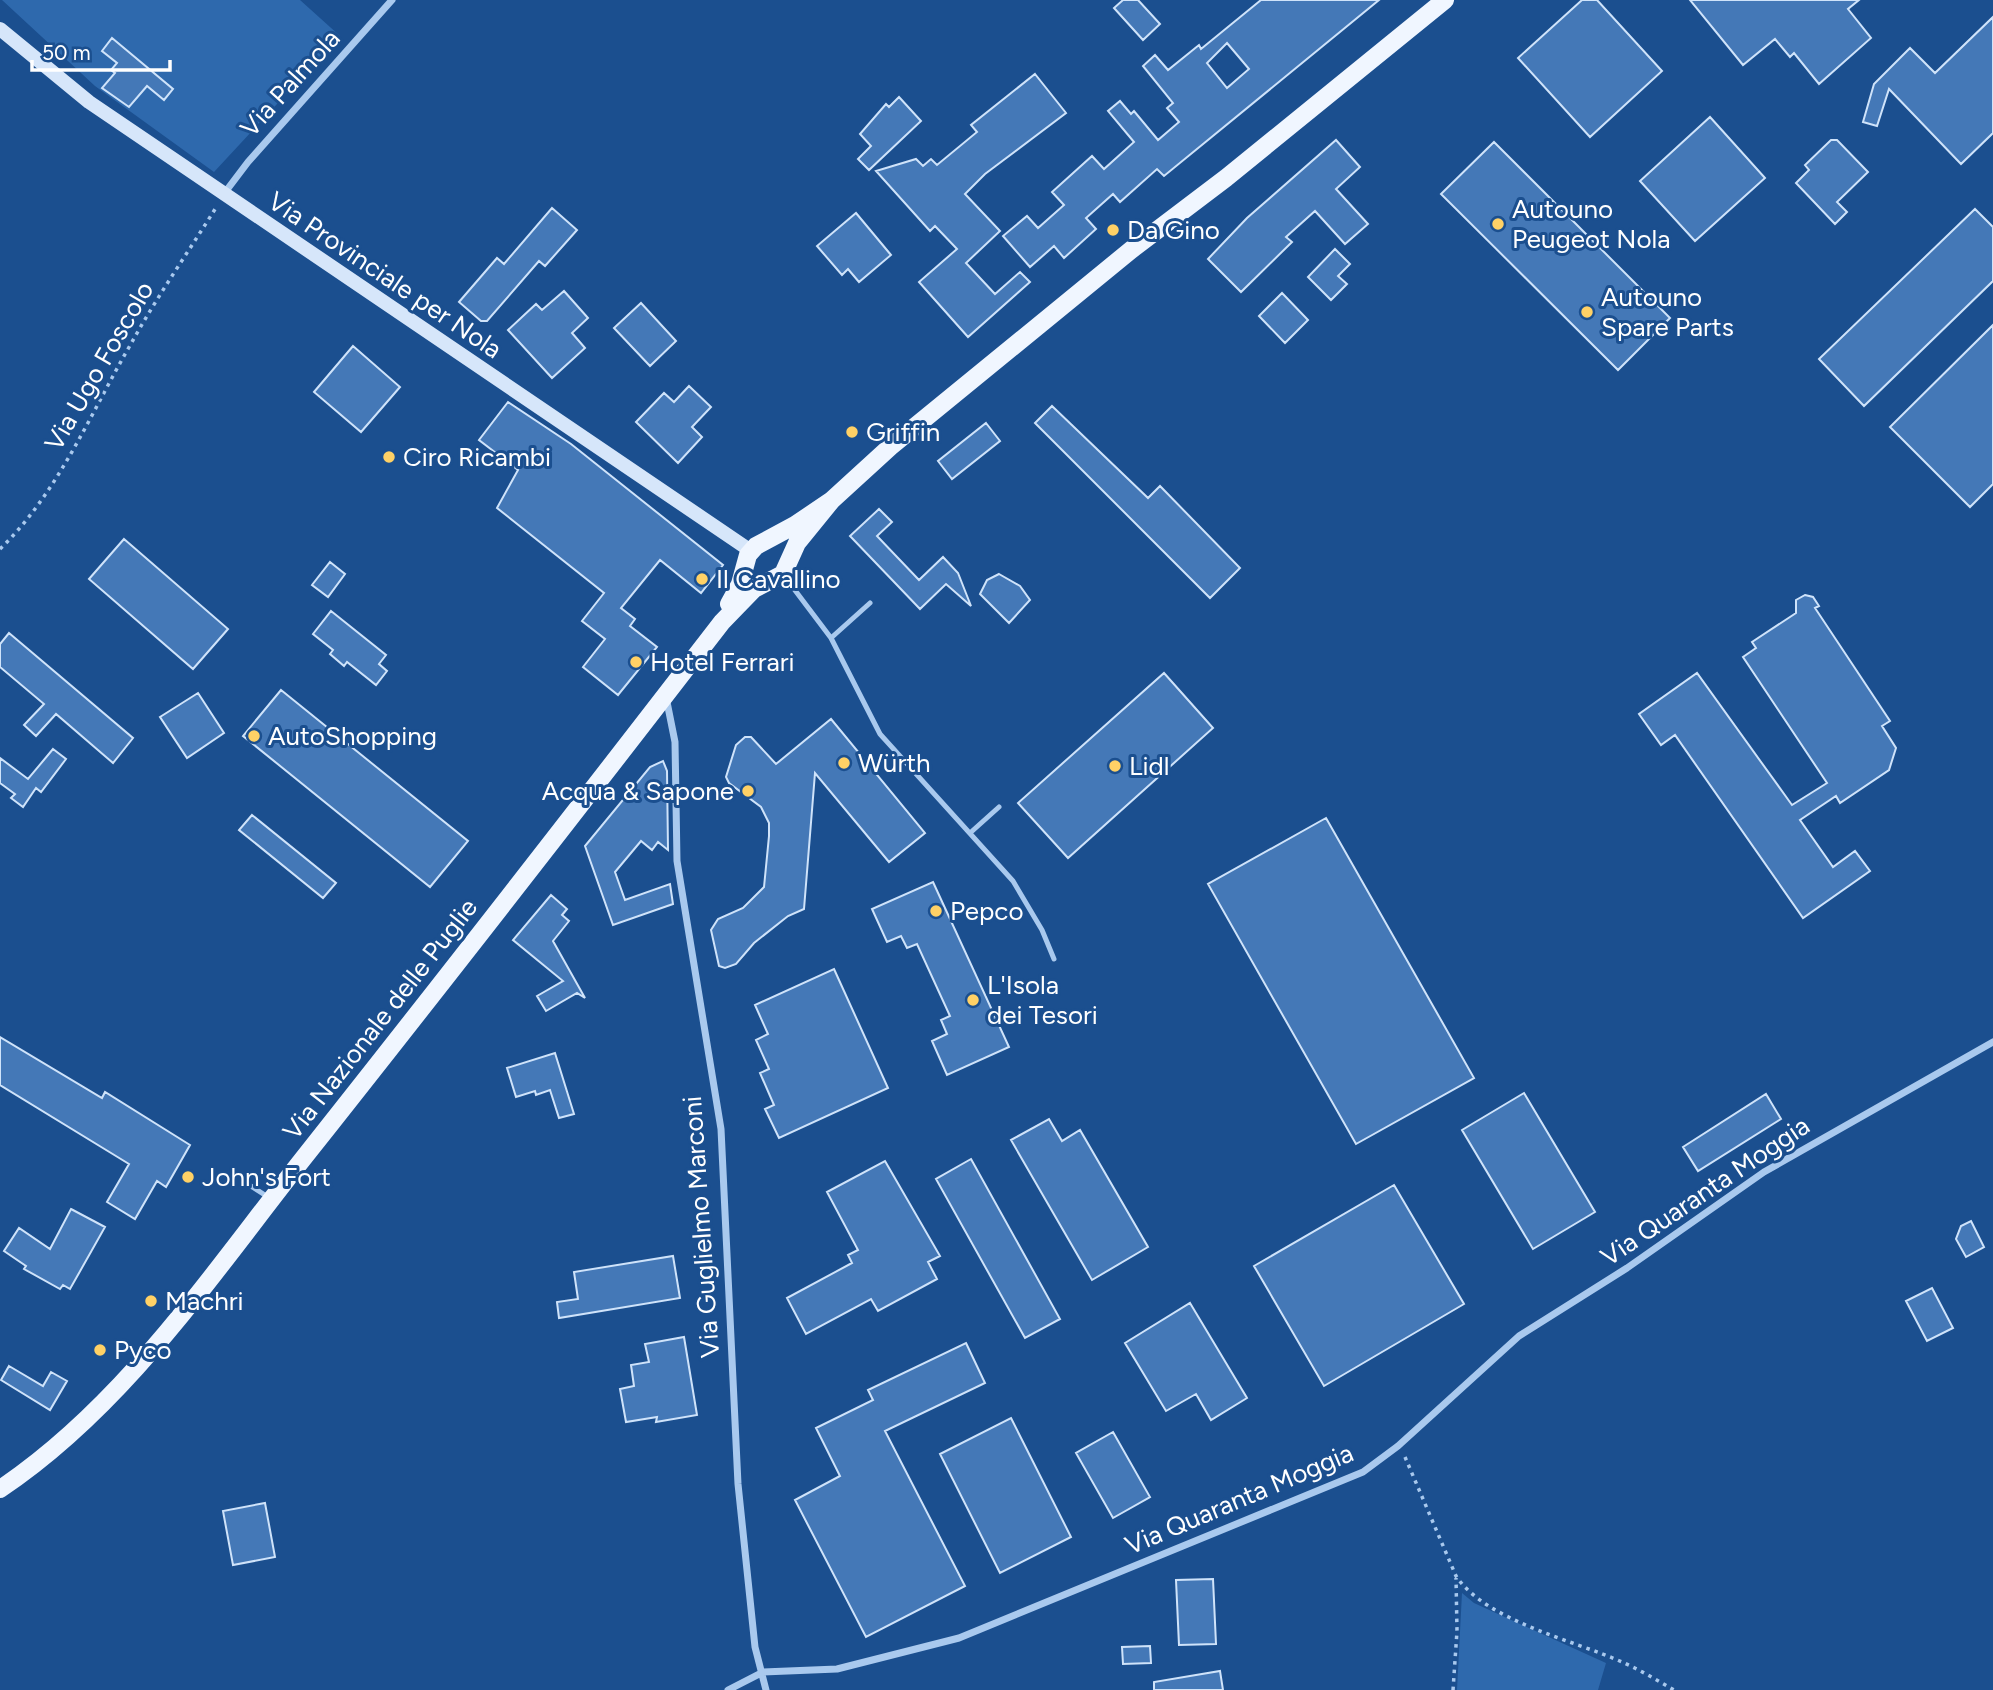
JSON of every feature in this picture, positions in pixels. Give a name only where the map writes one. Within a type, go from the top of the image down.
[{"type":"main road","name":"Via Nazionale delle Puglie","points":[[0,1489],[39,1463],[162,1338],[722,622],[754,589],[781,573],[797,542],[832,500],[890,447],[1130,250],[1226,178],[1445,0]]},
{"type":"main road","name":"Via Nazionale delle Puglie","points":[[722,622],[753,552],[832,500]]},
{"type":"main road","points":[[780,547],[781,573],[756,579],[749,570],[753,552],[780,547]]},
{"type":"street","name":"Via Palmola","points":[[223,195],[248,162],[392,0]]},
{"type":"street","name":"Via Provinciale per Nola","points":[[0,29],[89,103],[753,552]]},
{"type":"street","name":"Via Guglielmo Marconi","points":[[665,696],[675,742],[677,860],[721,1129],[737,1484],[755,1647],[766,1690]]},
{"type":"street","name":"Via Quaranta Moggia","points":[[763,1672],[837,1669],[959,1638],[1363,1472],[1398,1446],[1519,1336],[1627,1268],[1764,1172],[1993,1042]]},
{"type":"street","points":[[727,1690],[763,1672]]},
{"type":"lane","points":[[781,573],[831,638],[880,734],[1024,897],[1054,959]]},
{"type":"lane","points":[[831,638],[870,603]]},
{"type":"lane","points":[[970,833],[999,807]]},
{"type":"lane","points":[[243,1181],[271,1199]]},
{"type":"path","name":"Via Ugo Foscolo","points":[[0,549],[20,529],[64,466],[132,340],[223,195]]},
{"type":"path","points":[[1398,1446],[1418,1485],[1456,1576],[1465,1590],[1480,1600],[1619,1661],[1674,1690]]},
{"type":"path","points":[[1453,1690],[1457,1631],[1456,1576]]},
{"type":"shaded area","points":[[2,0],[300,0],[340,36],[214,172],[95,86]]},
{"type":"shaded area","points":[[1462,1593],[1474,1603],[1606,1663],[1598,1690],[1457,1690]]},
{"type":"building","points":[[1123,0],[1138,0],[1160,24],[1143,40],[1114,8]]},
{"type":"building","points":[[1261,0],[1379,0],[1164,176],[1157,169],[1120,202],[1113,194],[1086,218],[1096,229],[1064,258],[1054,246],[1030,267],[1003,236],[1027,216],[1038,228],[1064,205],[1052,192],[1092,156],[1104,169],[1134,142],[1108,111],[1120,101],[1131,114],[1134,111],[1158,140],[1179,122],[1167,108],[1173,103],[1143,66],[1155,55],[1168,70],[1199,45],[1201,49]],"holes":[[[1227,43],[1249,69],[1227,88],[1207,63]]]},
{"type":"building","points":[[1582,0],[1597,0],[1662,71],[1590,137],[1518,58]]},
{"type":"building","points":[[1690,0],[1859,0],[1848,9],[1871,38],[1819,84],[1794,53],[1790,57],[1775,39],[1743,65]]},
{"type":"building","points":[[1993,17],[1993,133],[1961,164],[1889,89],[1877,126],[1863,122],[1874,84],[1910,48],[1935,73]]},
{"type":"building","points":[[112,38],[173,89],[164,100],[147,86],[129,107],[102,88],[115,73],[111,70],[117,63],[102,51]]},
{"type":"building","points":[[1035,74],[1066,113],[985,174],[965,194],[1000,231],[966,263],[995,294],[1020,272],[1030,282],[968,337],[919,282],[957,249],[935,226],[930,231],[876,171],[916,159],[923,166],[931,159],[937,165],[977,132],[971,125]]},
{"type":"building","points":[[899,97],[921,121],[869,170],[858,159],[871,146],[860,134],[886,104],[889,107]]},
{"type":"building","points":[[1710,117],[1765,178],[1695,241],[1640,181]]},
{"type":"building","points":[[1336,140],[1360,167],[1336,189],[1368,224],[1345,244],[1315,211],[1286,237],[1292,242],[1241,292],[1208,259],[1247,218]]},
{"type":"building","points":[[1831,140],[1837,140],[1868,172],[1837,202],[1847,212],[1835,224],[1796,183],[1809,170],[1805,165]]},
{"type":"building","points":[[1494,142],[1670,318],[1618,370],[1441,194]]},
{"type":"building","points":[[552,208],[577,230],[545,266],[539,261],[487,321],[481,321],[459,302],[497,258],[504,264]]},
{"type":"building","points":[[1975,209],[1993,227],[1993,281],[1864,406],[1819,359]]},
{"type":"building","points":[[856,213],[891,255],[859,282],[848,269],[842,275],[817,246]]},
{"type":"building","points":[[1335,249],[1350,264],[1338,276],[1347,284],[1331,300],[1308,277]]},
{"type":"building","points":[[564,291],[588,318],[572,333],[585,348],[552,378],[508,330],[536,304],[542,310]]},
{"type":"building","points":[[1282,293],[1308,320],[1285,343],[1259,316]]},
{"type":"building","points":[[641,303],[676,341],[650,366],[614,328]]},
{"type":"building","points":[[1993,325],[1993,484],[1970,507],[1890,427]]},
{"type":"building","points":[[353,346],[400,387],[361,432],[314,392]]},
{"type":"building","points":[[689,386],[711,407],[692,427],[702,437],[678,463],[636,422],[664,393],[674,402]]},
{"type":"building","points":[[508,402],[571,444],[723,565],[701,593],[660,560],[621,608],[635,619],[630,626],[657,647],[618,695],[583,667],[605,639],[582,621],[604,593],[497,508],[518,470],[479,440]]},
{"type":"building","points":[[1052,406],[1148,498],[1160,486],[1240,568],[1210,598],[1035,423]]},
{"type":"building","points":[[986,423],[1000,441],[952,479],[938,461]]},
{"type":"building","points":[[879,509],[892,522],[877,536],[919,580],[943,557],[958,573],[971,606],[946,584],[920,609],[850,536]]},
{"type":"building","points":[[124,539],[228,629],[193,669],[89,579]]},
{"type":"building","points":[[330,562],[345,574],[328,597],[312,585]]},
{"type":"building","points":[[999,574],[1020,586],[1030,600],[1009,623],[980,594],[987,580]]},
{"type":"building","points":[[1805,595],[1813,597],[1819,606],[1815,608],[1890,721],[1882,726],[1896,748],[1889,770],[1840,803],[1836,796],[1800,820],[1833,867],[1855,851],[1870,871],[1803,918],[1675,735],[1661,745],[1639,714],[1697,673],[1792,805],[1827,783],[1743,657],[1756,648],[1752,642],[1796,613],[1796,600]]},
{"type":"building","points":[[331,611],[386,655],[379,664],[387,671],[376,685],[347,662],[344,666],[330,654],[333,650],[313,634]]},
{"type":"building","points":[[9,633],[133,738],[113,763],[56,714],[36,736],[24,725],[44,704],[0,667],[0,644]]},
{"type":"building","points":[[1164,673],[1213,728],[1068,858],[1018,803]]},
{"type":"building","points":[[281,690],[468,841],[430,887],[243,736]]},
{"type":"building","points":[[198,693],[224,733],[187,758],[160,717]]},
{"type":"building","points":[[831,719],[925,833],[889,862],[815,773],[804,909],[788,916],[754,943],[736,964],[725,968],[719,966],[711,930],[718,919],[743,908],[764,887],[769,836],[769,823],[761,807],[729,783],[726,777],[736,745],[745,737],[751,737],[776,764]]},
{"type":"building","points":[[53,749],[66,759],[41,792],[36,788],[23,807],[11,798],[15,794],[0,783],[0,758],[28,779]]},
{"type":"building","points":[[663,761],[667,771],[668,850],[658,842],[652,850],[641,841],[615,872],[625,900],[670,884],[673,904],[613,925],[585,846],[650,767]]},
{"type":"building","points":[[252,815],[336,883],[323,898],[239,830]]},
{"type":"building","points":[[1326,818],[1474,1078],[1356,1144],[1208,884]]},
{"type":"building","points":[[933,882],[1009,1047],[947,1075],[932,1041],[947,1034],[941,1020],[950,1016],[917,944],[907,948],[901,936],[887,942],[872,909]]},
{"type":"building","points":[[551,895],[567,909],[562,915],[569,921],[553,941],[585,998],[577,993],[546,1011],[537,996],[563,981],[513,940]]},
{"type":"building","points":[[834,969],[888,1088],[779,1138],[765,1109],[774,1105],[760,1073],[769,1069],[756,1040],[768,1034],[755,1005]]},
{"type":"building","points":[[0,1037],[102,1098],[105,1092],[190,1145],[166,1187],[157,1181],[135,1219],[107,1202],[129,1164],[0,1085]]},
{"type":"building","points":[[555,1053],[574,1114],[559,1118],[550,1090],[516,1097],[507,1068]]},
{"type":"building","points":[[1524,1093],[1595,1212],[1533,1249],[1462,1130]]},
{"type":"building","points":[[1766,1094],[1781,1119],[1698,1171],[1683,1147]]},
{"type":"building","points":[[1049,1119],[1062,1141],[1080,1130],[1148,1247],[1092,1280],[1011,1140]]},
{"type":"building","points":[[971,1159],[1060,1319],[1025,1338],[936,1179]]},
{"type":"building","points":[[885,1161],[940,1256],[928,1262],[937,1279],[878,1311],[871,1299],[806,1334],[787,1298],[852,1263],[848,1255],[858,1250],[827,1192]]},
{"type":"building","points":[[1394,1185],[1464,1304],[1324,1386],[1254,1266]]},
{"type":"building","points":[[71,1209],[105,1227],[70,1289],[63,1285],[60,1289],[24,1269],[26,1266],[4,1251],[19,1228],[50,1249]]},
{"type":"building","points":[[1971,1221],[1984,1247],[1966,1257],[1956,1239],[1961,1226]]},
{"type":"building","points":[[673,1256],[680,1298],[559,1318],[557,1302],[578,1299],[574,1272]]},
{"type":"building","points":[[1932,1288],[1953,1328],[1927,1341],[1906,1301]]},
{"type":"building","points":[[1190,1303],[1247,1398],[1211,1420],[1196,1394],[1166,1411],[1125,1343]]},
{"type":"building","points":[[684,1337],[697,1415],[656,1422],[657,1417],[626,1422],[620,1389],[634,1386],[631,1365],[649,1362],[645,1344]]},
{"type":"building","points":[[966,1343],[985,1383],[885,1431],[965,1586],[866,1637],[795,1500],[840,1476],[816,1428],[873,1400],[868,1390]]},
{"type":"building","points":[[9,1366],[43,1386],[51,1372],[67,1381],[50,1410],[1,1380]]},
{"type":"building","points":[[1011,1418],[1071,1537],[1000,1573],[940,1454]]},
{"type":"building","points":[[1113,1432],[1150,1497],[1113,1518],[1076,1453]]},
{"type":"building","points":[[265,1503],[275,1557],[233,1565],[223,1511]]},
{"type":"building","points":[[1213,1579],[1216,1644],[1179,1645],[1176,1580]]},
{"type":"building","points":[[1150,1646],[1151,1663],[1123,1664],[1122,1647]]},
{"type":"building","points":[[1220,1671],[1223,1690],[1154,1690],[1154,1682]]},
{"type":"place","name":"Autouno Peugeot Nola","points":[[1498,224]]},
{"type":"place","name":"Da Gino","points":[[1113,230]]},
{"type":"place","name":"Autouno Spare Parts","points":[[1587,312]]},
{"type":"place","name":"Griffin","points":[[852,432]]},
{"type":"place","name":"Ciro Ricambi","points":[[389,457]]},
{"type":"place","name":"Il Cavallino","points":[[702,579]]},
{"type":"place","name":"Hotel Ferrari","points":[[636,662]]},
{"type":"place","name":"AutoShopping","points":[[254,736]]},
{"type":"place","name":"Würth","points":[[844,763]]},
{"type":"place","name":"Lidl","points":[[1115,766]]},
{"type":"place","name":"Acqua & Sapone","points":[[748,791]]},
{"type":"place","name":"Pepco","points":[[936,911]]},
{"type":"place","name":"L'Isola dei Tesori","points":[[973,1000]]},
{"type":"place","name":"John's Fort","points":[[188,1177]]},
{"type":"place","name":"Machri","points":[[151,1301]]},
{"type":"place","name":"Pyco","points":[[100,1350]]}]
